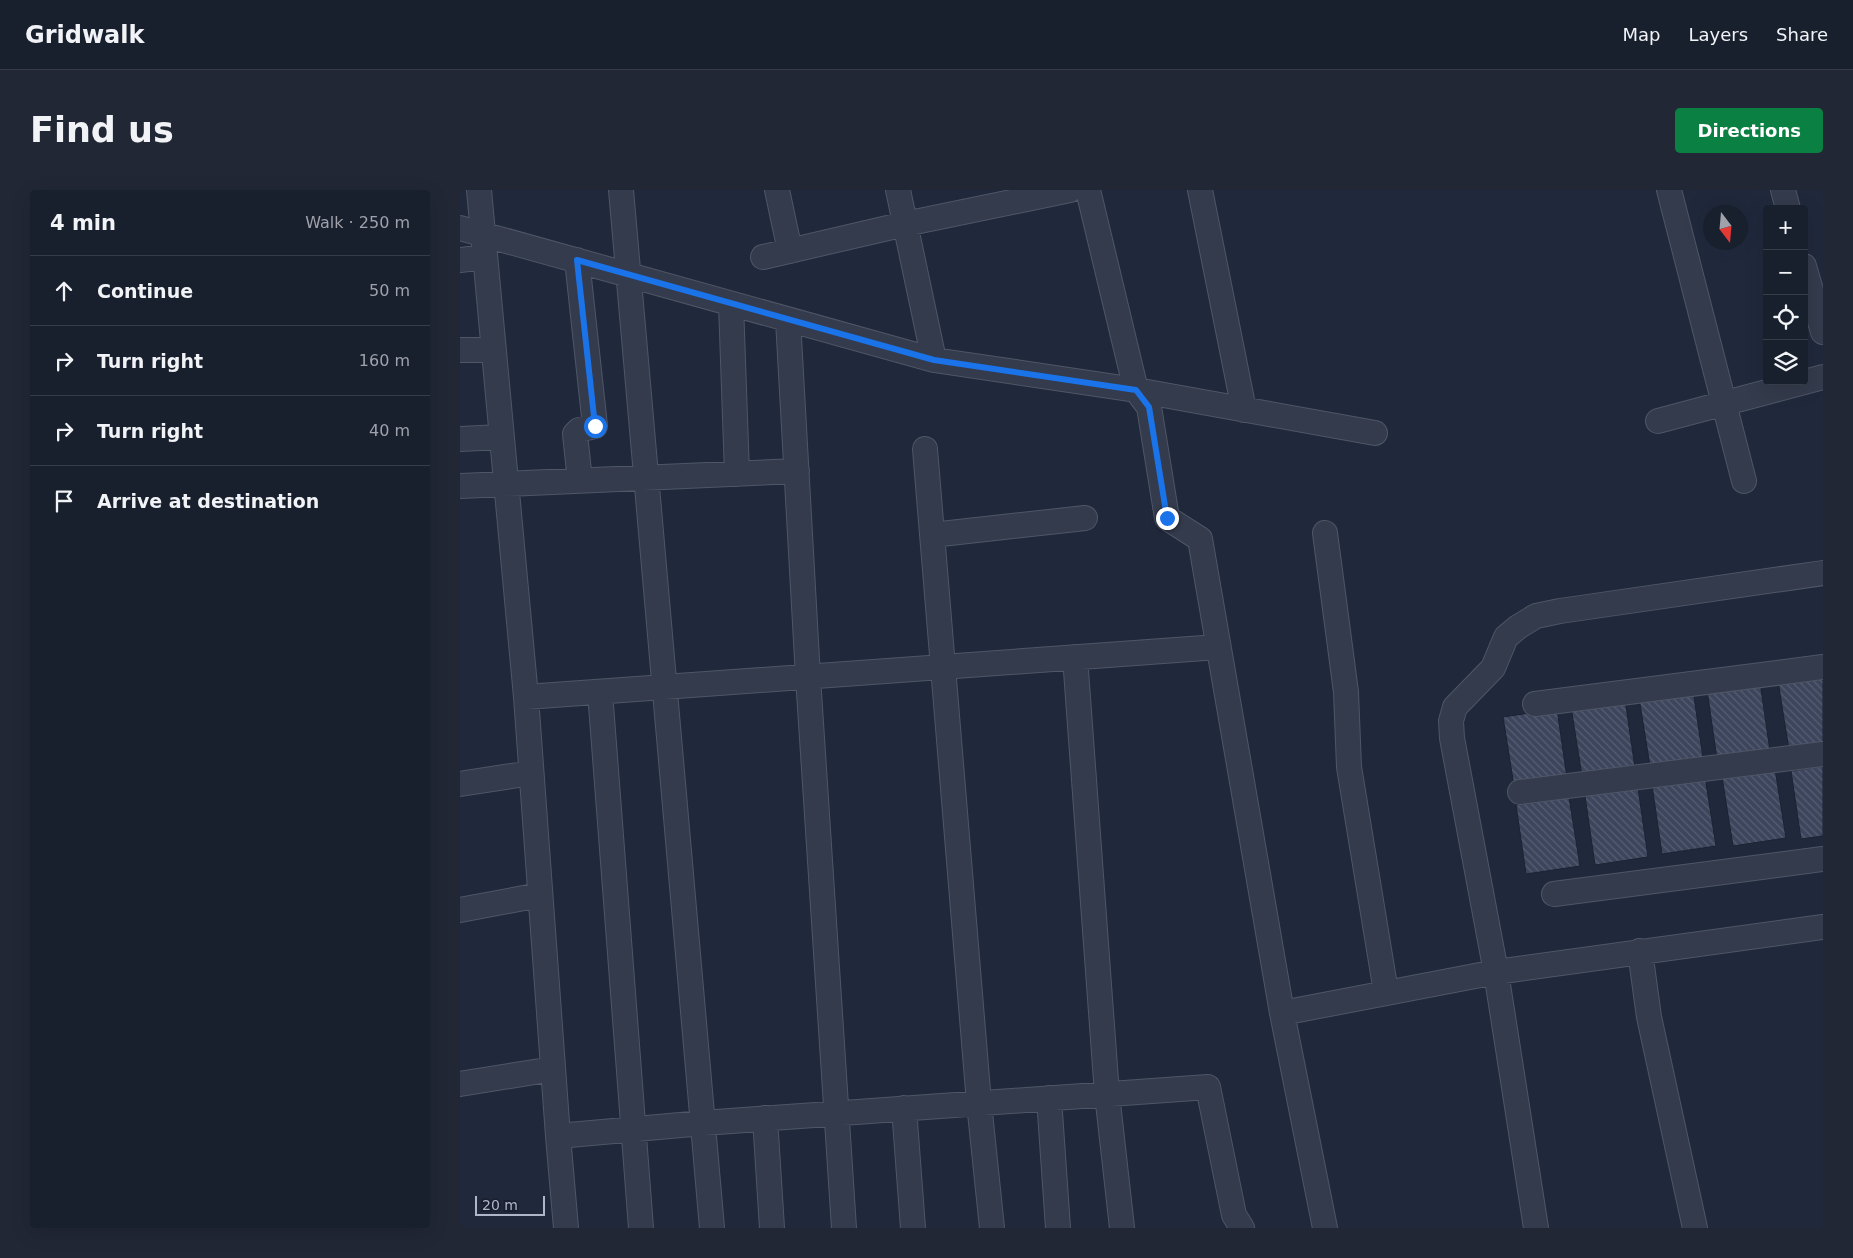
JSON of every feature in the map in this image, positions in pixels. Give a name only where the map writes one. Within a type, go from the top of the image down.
[{"type":"street","points":[[479,190],[526,697],[566,1228]]},
{"type":"street","points":[[622,190],[712,1228]]},
{"type":"street","points":[[777,190],[790,251]]},
{"type":"street","points":[[898,190],[934,360]]},
{"type":"street","points":[[763,257],[905,224],[1070,190]]},
{"type":"street","points":[[1088,190],[1136,390],[1149,407],[1167,518],[1200,539],[1282,1013],[1325,1228]]},
{"type":"street","points":[[1200,190],[1244,410]]},
{"type":"street","points":[[1669,190],[1744,481]]},
{"type":"street","points":[[1783,190],[1787,205]]},
{"type":"street","points":[[460,228],[484,246],[577,260],[934,360],[1136,390],[1375,433]]},
{"type":"street","points":[[460,260],[484,246]]},
{"type":"street","points":[[577,260],[595,426],[579,430],[575,434],[580,481]]},
{"type":"street","points":[[1808,280],[1823,332]]},
{"type":"street","points":[[731,304],[737,474]]},
{"type":"street","points":[[788,320],[808,677],[844,1228]]},
{"type":"street","points":[[460,350],[494,350]]},
{"type":"street","points":[[1658,420],[1823,376]]},
{"type":"street","points":[[460,439],[501,436]]},
{"type":"street","points":[[925,449],[979,1103],[992,1228]]},
{"type":"street","points":[[460,486],[797,471]]},
{"type":"street","points":[[932,535],[1085,518]]},
{"type":"street","points":[[1325,533],[1346,692],[1349,767],[1386,992]]},
{"type":"street","points":[[1536,1228],[1496,972],[1452,738],[1451,721],[1455,707],[1493,668],[1506,638],[1518,627],[1536,616],[1823,573]]},
{"type":"street","points":[[526,697],[1218,647]]},
{"type":"street","points":[[1075,657],[1107,1094],[1122,1228]]},
{"type":"street","points":[[1535,704],[1823,667]]},
{"type":"street","points":[[600,692],[641,1228]]},
{"type":"street","points":[[1520,792],[1823,754]]},
{"type":"street","points":[[460,784],[531,773]]},
{"type":"street","points":[[1554,894],[1823,859]]},
{"type":"street","points":[[460,910],[540,895]]},
{"type":"street","points":[[1282,1013],[1496,972],[1823,927]]},
{"type":"street","points":[[1640,952],[1649,1017],[1695,1228]]},
{"type":"street","points":[[460,1084],[553,1069]]},
{"type":"street","points":[[558,1136],[765,1118],[1208,1087],[1234,1215],[1242,1228]]},
{"type":"street","points":[[1049,1098],[1058,1228]]},
{"type":"street","points":[[904,1108],[913,1228]]},
{"type":"street","points":[[765,1118],[772,1228]]},
{"type":"building","points":[[1823,675],[1823,745],[1789,750],[1778,681]]},
{"type":"building","points":[[1760,682],[1770,751],[1717,759],[1707,690]]},
{"type":"building","points":[[1693,690],[1703,758],[1650,766],[1639,698]]},
{"type":"building","points":[[1625,699],[1635,768],[1582,776],[1571,707]]},
{"type":"building","points":[[1557,709],[1567,778],[1514,786],[1503,717]]},
{"type":"building","points":[[1823,766],[1823,836],[1801,839],[1791,771]]},
{"type":"building","points":[[1775,769],[1786,838],[1733,846],[1722,777]]},
{"type":"building","points":[[1705,777],[1716,846],[1662,854],[1652,785]]},
{"type":"building","points":[[1638,788],[1648,857],[1595,865],[1585,796]]},
{"type":"building","points":[[1569,797],[1580,866],[1526,874],[1516,805]]},
{"type":"route","points":[[595,426],[577,260],[934,360],[1136,390],[1149,407],[1167,518]]}]
